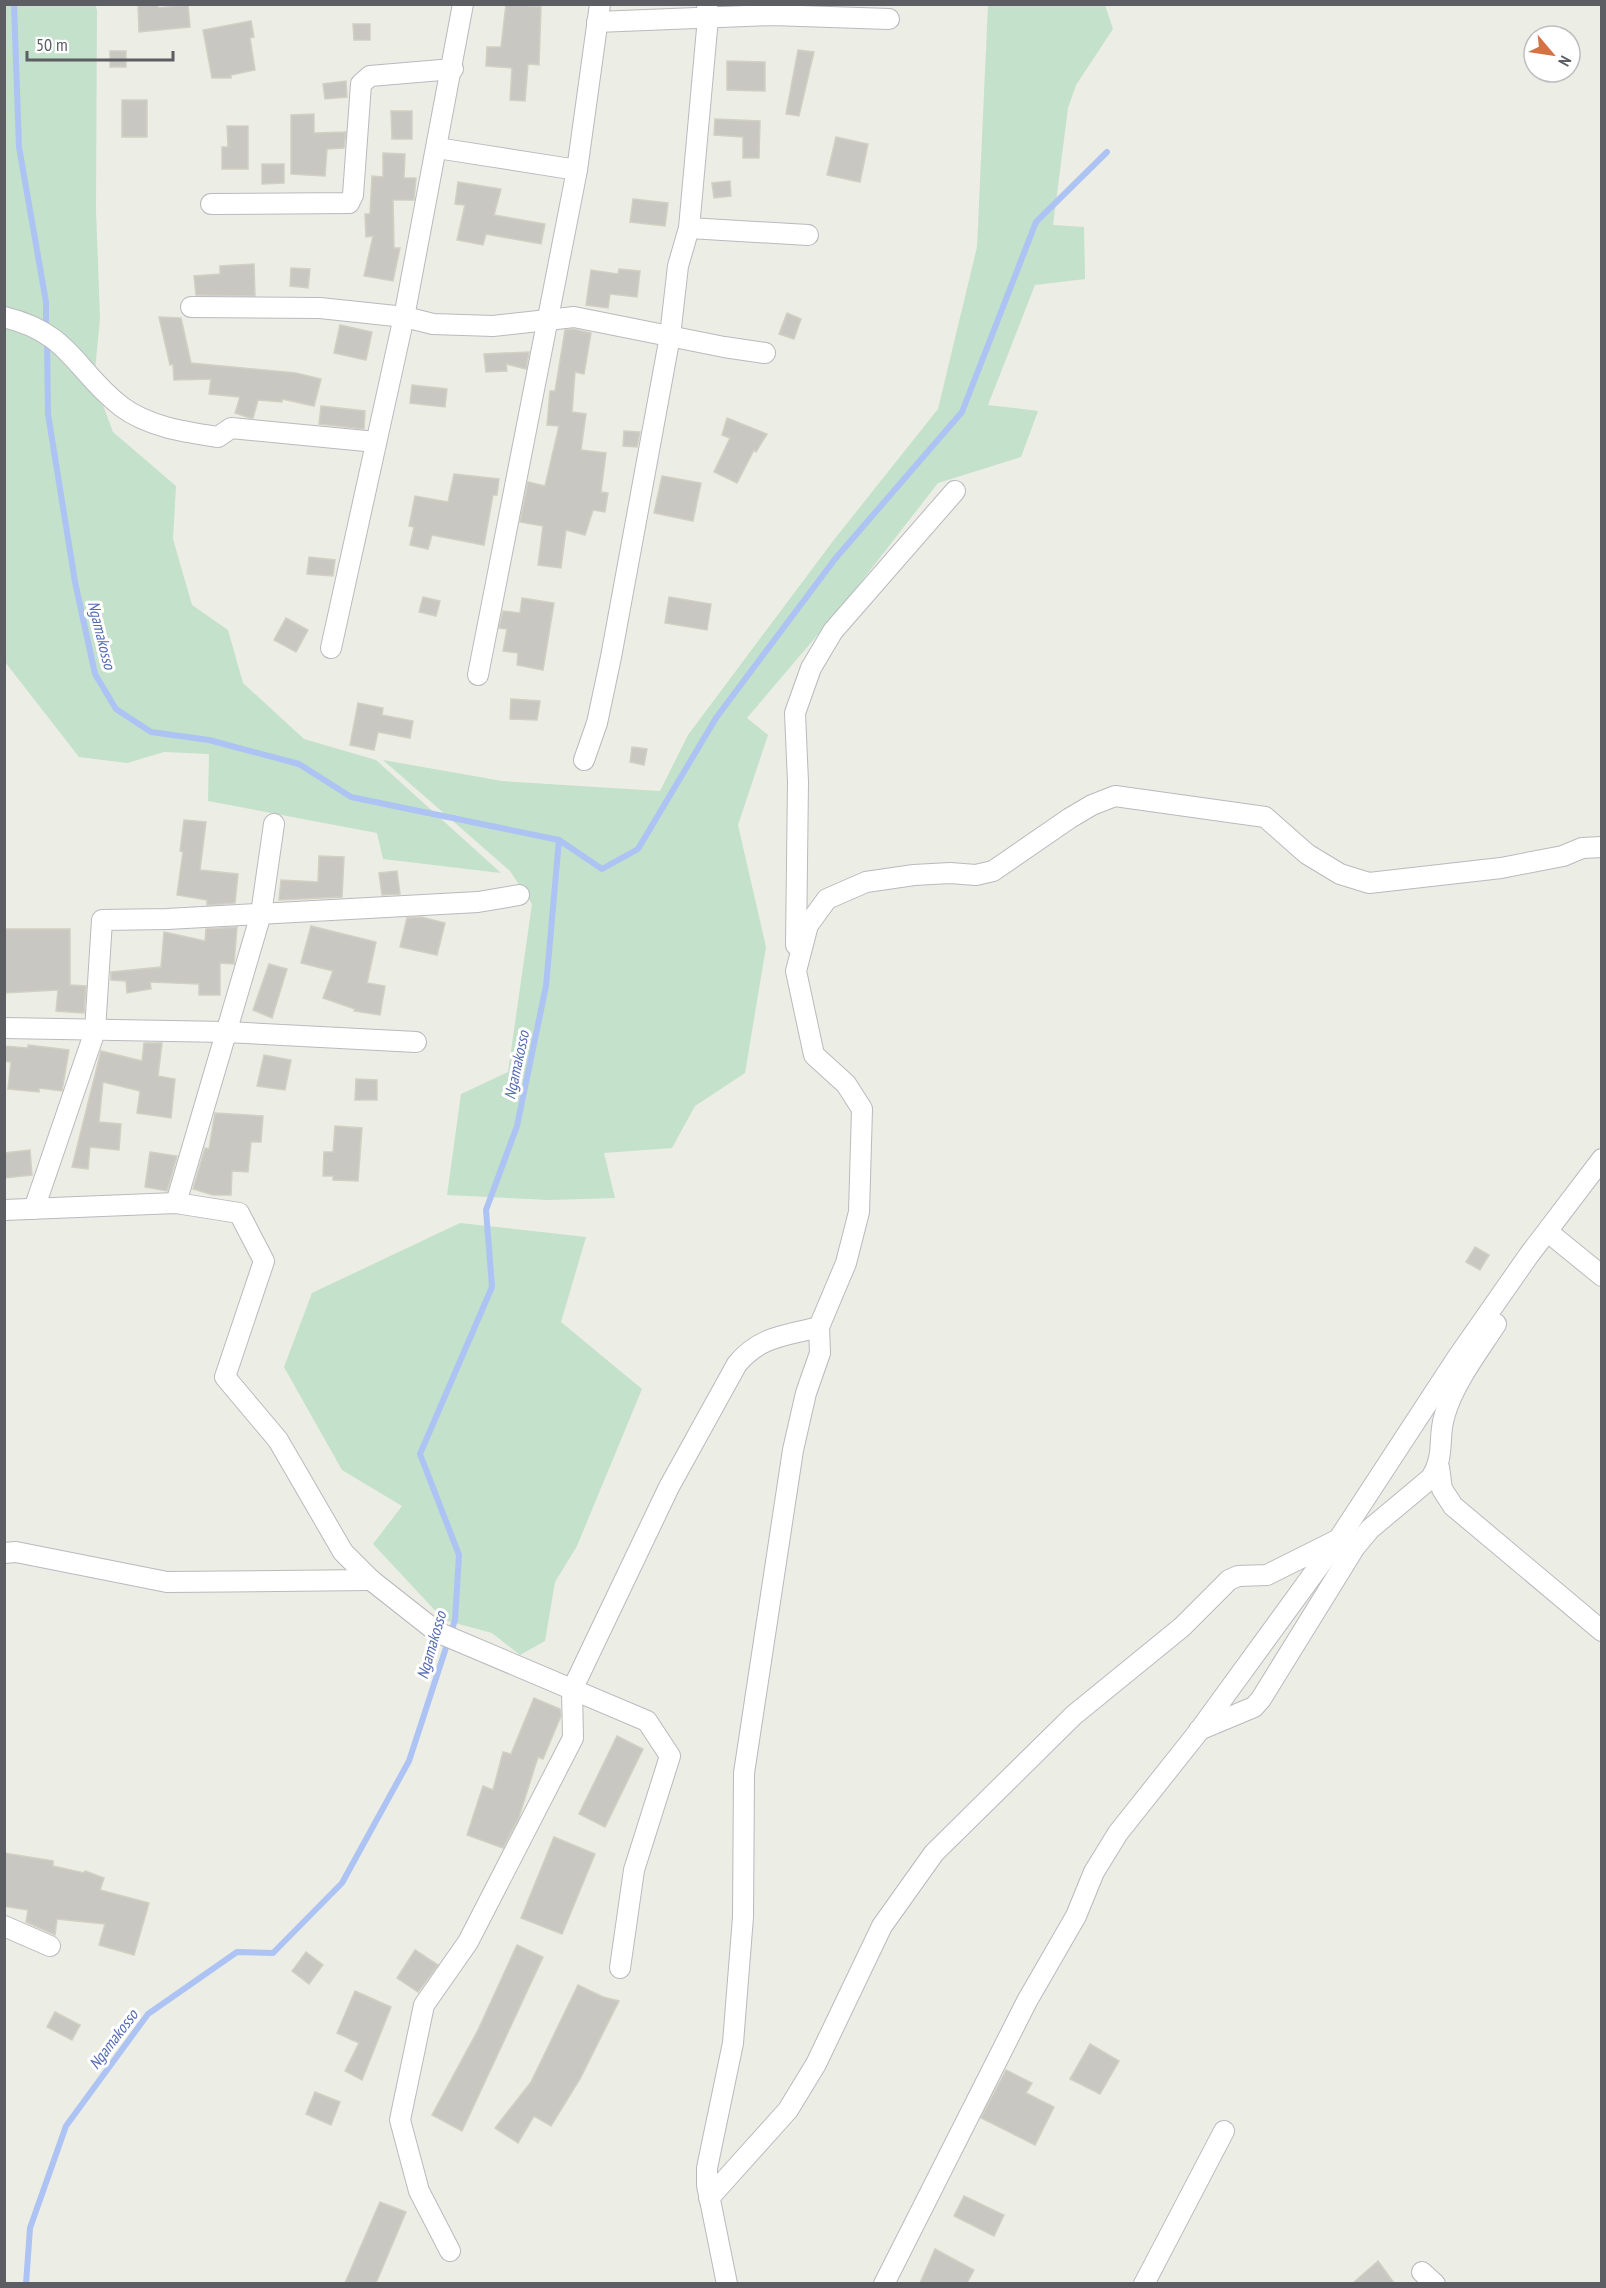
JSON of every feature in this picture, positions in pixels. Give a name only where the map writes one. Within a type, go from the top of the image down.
[{"type":"street","points":[[331,648],[405,317],[453,69],[463,4]]},
{"type":"street","points":[[478,675],[577,170],[598,13],[772,10],[889,19]]},
{"type":"street","points":[[584,760],[597,723],[611,657],[670,336],[678,266],[689,228],[708,11]]},
{"type":"street","points":[[211,204],[349,203],[353,195],[361,84],[370,76],[453,69]]},
{"type":"street","points":[[437,148],[577,170]]},
{"type":"street","points":[[689,228],[808,235]]},
{"type":"street","points":[[191,307],[320,309],[405,317],[433,324],[493,326],[574,317],[765,353]]},
{"type":"street","points":[[4,317],[46,332],[65,347],[94,381],[123,407],[148,422],[218,437],[231,428],[376,442]]},
{"type":"street","points":[[727,2283],[709,2198],[707,2168],[733,2043],[743,1917],[744,1773],[794,1450],[806,1393],[820,1353],[819,1327],[846,1263],[859,1212],[862,1109],[846,1084],[814,1055],[796,971],[798,782],[795,713],[798,698],[820,649],[955,491]]},
{"type":"street","points":[[796,971],[808,925],[827,898],[866,882],[914,875],[950,873],[976,875],[993,871],[1070,818],[1092,805],[1115,796],[1265,817],[1307,854],[1340,874],[1369,883],[1501,868],[1563,856],[1582,848],[1602,847]]},
{"type":"street","points":[[176,1203],[261,914],[274,824]]},
{"type":"street","points":[[34,1209],[95,1032],[102,920],[478,902],[519,895]]},
{"type":"street","points":[[4,1028],[95,1032],[226,1032],[416,1042]]},
{"type":"street","points":[[884,2283],[1027,2001],[1076,1916],[1094,1872],[1118,1833],[1199,1731],[1338,1540],[1457,1358],[1529,1255],[1602,1159]]},
{"type":"street","points":[[4,1210],[176,1203],[239,1213],[264,1261],[225,1377],[278,1440],[343,1552],[371,1580],[437,1632],[468,1648],[647,1721],[670,1756],[634,1870],[620,1968]]},
{"type":"street","points":[[1548,1232],[1602,1276]]},
{"type":"street","points":[[1199,1731],[1254,1707],[1261,1700],[1355,1547],[1370,1529],[1417,1492],[1438,1467],[1442,1452],[1444,1415],[1460,1383],[1516,1294],[1529,1255]]},
{"type":"street","points":[[450,2251],[419,2191],[400,2120],[424,2005],[468,1942],[573,1738],[572,1690],[669,1487],[737,1364],[750,1349],[765,1341],[819,1327]]},
{"type":"street","points":[[1438,1467],[1442,1488],[1453,1506],[1602,1631]]},
{"type":"street","points":[[709,2198],[788,2110],[816,2064],[882,1926],[934,1853],[1074,1715],[1182,1627],[1229,1580],[1238,1576],[1267,1575],[1338,1540]]},
{"type":"street","points":[[4,1553],[16,1552],[167,1582],[371,1580]]},
{"type":"street","points":[[4,1926],[50,1946]]},
{"type":"street","points":[[1144,2283],[1224,2131]]},
{"type":"green space","points":[[5,5],[95,5],[97,10],[96,210],[100,318],[94,381],[113,432],[176,486],[173,539],[192,605],[228,630],[243,683],[304,739],[376,760],[501,873],[383,859],[377,833],[208,801],[209,754],[164,752],[127,763],[79,757],[5,662]]},
{"type":"green space","points":[[988,5],[1105,5],[1113,29],[1076,85],[1068,108],[1053,225],[1084,227],[1085,279],[1035,285],[988,405],[1038,411],[1021,457],[938,483],[843,605],[747,718],[768,735],[738,825],[766,947],[745,1073],[695,1106],[672,1148],[604,1153],[615,1198],[549,1200],[447,1195],[461,1094],[508,1072],[532,904],[510,871],[383,760],[502,781],[660,791],[688,735],[833,541],[938,409],[977,247]]},
{"type":"green space","points":[[460,1223],[586,1237],[561,1322],[642,1389],[577,1546],[555,1582],[545,1641],[520,1655],[492,1633],[444,1620],[373,1544],[402,1506],[342,1470],[284,1367],[312,1293]]},
{"type":"building","points":[[138,4],[158,4],[158,8],[188,5],[190,27],[139,32]]},
{"type":"building","points":[[506,4],[541,7],[539,65],[528,64],[525,101],[510,100],[512,68],[486,66],[487,47],[501,47]]},
{"type":"building","points":[[251,21],[254,37],[250,38],[255,70],[231,75],[231,78],[212,78],[203,30]]},
{"type":"building","points":[[353,24],[370,24],[370,40],[354,40]]},
{"type":"building","points":[[798,50],[814,52],[799,116],[786,114]]},
{"type":"building","points":[[110,51],[126,51],[126,67],[110,67]]},
{"type":"building","points":[[727,61],[765,62],[765,91],[727,90]]},
{"type":"building","points":[[346,81],[347,97],[325,99],[323,84]]},
{"type":"building","points":[[122,100],[147,100],[147,137],[122,137]]},
{"type":"building","points":[[391,111],[412,111],[412,139],[392,139]]},
{"type":"building","points":[[314,114],[314,133],[346,132],[344,148],[327,149],[325,176],[291,174],[291,115]]},
{"type":"building","points":[[715,119],[760,121],[759,158],[743,158],[743,137],[714,135]]},
{"type":"building","points":[[227,126],[248,126],[248,169],[222,169],[222,147],[228,147]]},
{"type":"building","points":[[836,137],[868,144],[860,182],[827,175]]},
{"type":"building","points":[[383,153],[405,154],[404,178],[416,178],[414,200],[393,200],[394,248],[400,248],[393,281],[364,276],[373,236],[366,237],[365,214],[370,214],[372,176],[383,177]]},
{"type":"building","points":[[262,164],[284,164],[284,183],[262,184]]},
{"type":"building","points":[[730,181],[731,196],[714,198],[712,183]]},
{"type":"building","points":[[458,182],[501,189],[494,215],[545,224],[541,244],[486,234],[483,245],[457,240],[465,205],[455,204]]},
{"type":"building","points":[[633,199],[668,203],[665,226],[630,222]]},
{"type":"building","points":[[254,264],[255,296],[196,295],[194,276],[220,274],[220,266]]},
{"type":"building","points":[[291,268],[310,269],[308,288],[290,286]]},
{"type":"building","points":[[619,269],[640,271],[637,297],[610,294],[608,308],[586,305],[591,270],[618,274]]},
{"type":"building","points":[[787,313],[801,319],[794,339],[779,334]]},
{"type":"building","points":[[159,317],[181,318],[191,363],[296,373],[321,379],[314,406],[282,399],[282,402],[258,400],[253,418],[250,418],[235,413],[240,397],[209,394],[211,379],[174,380],[173,364],[170,365]]},
{"type":"building","points":[[340,325],[372,332],[366,360],[334,353]]},
{"type":"building","points":[[573,329],[591,333],[584,374],[575,372],[572,412],[586,414],[581,450],[606,453],[601,492],[608,493],[605,512],[593,510],[585,535],[566,530],[561,568],[538,565],[543,526],[520,522],[528,482],[545,486],[559,426],[547,425],[550,391],[555,391],[565,330]]},
{"type":"building","points":[[529,352],[526,369],[506,364],[507,371],[486,372],[484,354]]},
{"type":"building","points":[[412,385],[447,389],[445,407],[410,403]]},
{"type":"building","points":[[321,406],[365,411],[364,429],[319,424]]},
{"type":"building","points":[[727,418],[767,434],[756,452],[754,450],[737,483],[714,472],[730,438],[722,435]]},
{"type":"building","points":[[624,431],[640,432],[637,447],[623,446]]},
{"type":"building","points":[[454,474],[499,479],[497,495],[493,495],[484,545],[432,535],[428,549],[410,545],[414,527],[409,526],[415,496],[448,502]]},
{"type":"building","points":[[662,476],[701,483],[693,521],[654,513]]},
{"type":"building","points":[[309,557],[335,560],[333,576],[307,574]]},
{"type":"building","points":[[423,597],[440,601],[436,616],[419,612]]},
{"type":"building","points":[[669,597],[711,604],[707,630],[665,623]]},
{"type":"building","points":[[522,598],[554,603],[543,670],[517,665],[518,653],[503,651],[507,629],[499,628],[503,611],[520,613]]},
{"type":"building","points":[[286,618],[308,630],[296,652],[274,640]]},
{"type":"building","points":[[511,699],[540,701],[537,720],[510,719]]},
{"type":"building","points":[[358,703],[383,708],[382,715],[413,721],[410,738],[378,732],[374,750],[350,745]]},
{"type":"building","points":[[632,747],[647,749],[644,765],[630,762]]},
{"type":"building","points":[[184,820],[206,822],[200,870],[238,874],[235,903],[207,905],[207,900],[177,895],[183,852],[180,851]]},
{"type":"building","points":[[319,856],[344,857],[342,897],[279,900],[281,880],[318,882]]},
{"type":"building","points":[[397,871],[400,894],[382,895],[379,873]]},
{"type":"building","points":[[421,917],[445,923],[437,955],[400,947],[407,918]]},
{"type":"building","points":[[311,926],[376,942],[367,983],[385,986],[380,1015],[354,1011],[355,1009],[323,998],[333,971],[301,963]]},
{"type":"building","points":[[237,927],[234,964],[220,963],[220,995],[199,995],[199,984],[150,982],[151,989],[127,993],[126,981],[111,980],[111,972],[161,967],[164,932],[205,941],[206,929]]},
{"type":"building","points":[[4,929],[70,929],[70,985],[86,986],[84,1013],[56,1011],[58,990],[4,993]]},
{"type":"building","points":[[269,964],[287,969],[272,1018],[253,1010]]},
{"type":"building","points":[[144,1043],[162,1043],[158,1076],[175,1079],[171,1118],[137,1113],[140,1091],[103,1082],[99,1122],[121,1124],[119,1150],[90,1147],[88,1169],[72,1167],[101,1051],[142,1061]]},
{"type":"building","points":[[28,1045],[69,1050],[62,1091],[39,1088],[39,1092],[8,1089],[11,1062],[4,1061],[4,1046],[28,1048]]},
{"type":"building","points":[[264,1055],[291,1060],[285,1090],[257,1086]]},
{"type":"building","points":[[356,1079],[377,1080],[377,1100],[355,1100]]},
{"type":"building","points":[[215,1113],[263,1116],[261,1142],[251,1142],[248,1172],[232,1171],[231,1195],[213,1195],[193,1189],[205,1148],[209,1149]]},
{"type":"building","points":[[335,1126],[362,1128],[358,1181],[333,1180],[333,1176],[323,1176],[324,1152],[333,1152]]},
{"type":"building","points":[[30,1150],[32,1175],[4,1178],[4,1153]]},
{"type":"building","points":[[150,1152],[177,1156],[167,1191],[145,1187]]},
{"type":"building","points":[[1475,1247],[1489,1255],[1480,1270],[1466,1262]]},
{"type":"building","points":[[534,1698],[560,1709],[561,1716],[543,1759],[538,1757],[519,1817],[503,1848],[467,1835],[483,1786],[493,1790],[503,1752],[511,1754]]},
{"type":"building","points":[[617,1736],[643,1749],[605,1827],[579,1814]]},
{"type":"building","points":[[554,1837],[595,1854],[562,1934],[521,1918]]},
{"type":"building","points":[[4,1853],[53,1861],[53,1866],[84,1873],[85,1871],[104,1878],[100,1890],[149,1903],[134,1955],[99,1945],[105,1924],[57,1919],[55,1935],[26,1922],[28,1910],[4,1906]]},
{"type":"building","points":[[517,1945],[543,1957],[462,2131],[432,2115],[478,2030]]},
{"type":"building","points":[[415,1950],[438,1965],[418,1992],[397,1978]]},
{"type":"building","points":[[306,1952],[323,1965],[309,1984],[292,1971]]},
{"type":"building","points":[[578,1985],[603,1997],[619,2001],[580,2079],[551,2126],[534,2116],[518,2143],[495,2128],[531,2082]]},
{"type":"building","points":[[355,1991],[391,2007],[362,2080],[345,2071],[359,2043],[337,2033]]},
{"type":"building","points":[[55,2012],[80,2025],[72,2040],[47,2027]]},
{"type":"building","points":[[1090,2044],[1119,2061],[1100,2094],[1070,2079]]},
{"type":"building","points":[[1006,2070],[1032,2083],[1026,2093],[1054,2107],[1035,2145],[981,2118]]},
{"type":"building","points":[[315,2092],[340,2102],[331,2125],[306,2114]]},
{"type":"building","points":[[964,2196],[1004,2215],[994,2236],[954,2216]]},
{"type":"building","points":[[380,2202],[406,2212],[376,2283],[345,2283]]},
{"type":"building","points":[[935,2249],[974,2270],[967,2283],[920,2283]]},
{"type":"building","points":[[1378,2261],[1394,2283],[1353,2283]]},
{"type":"waterway","name":"Ngamakosso","points":[[14,4],[19,147],[46,302],[46,328]]},
{"type":"waterway","points":[[559,840],[602,869],[638,849],[716,718],[835,559],[962,412],[1036,222],[1107,152]]},
{"type":"waterway","name":"Ngamakosso","points":[[26,2284],[30,2228],[66,2126],[148,2014],[237,1952],[273,1953],[342,1883],[409,1761],[455,1620],[459,1555],[420,1454],[492,1287],[486,1210],[517,1126],[546,986],[559,840],[351,797],[299,764],[209,740],[151,732],[116,709],[95,674],[75,582],[48,414],[47,339]]}]
